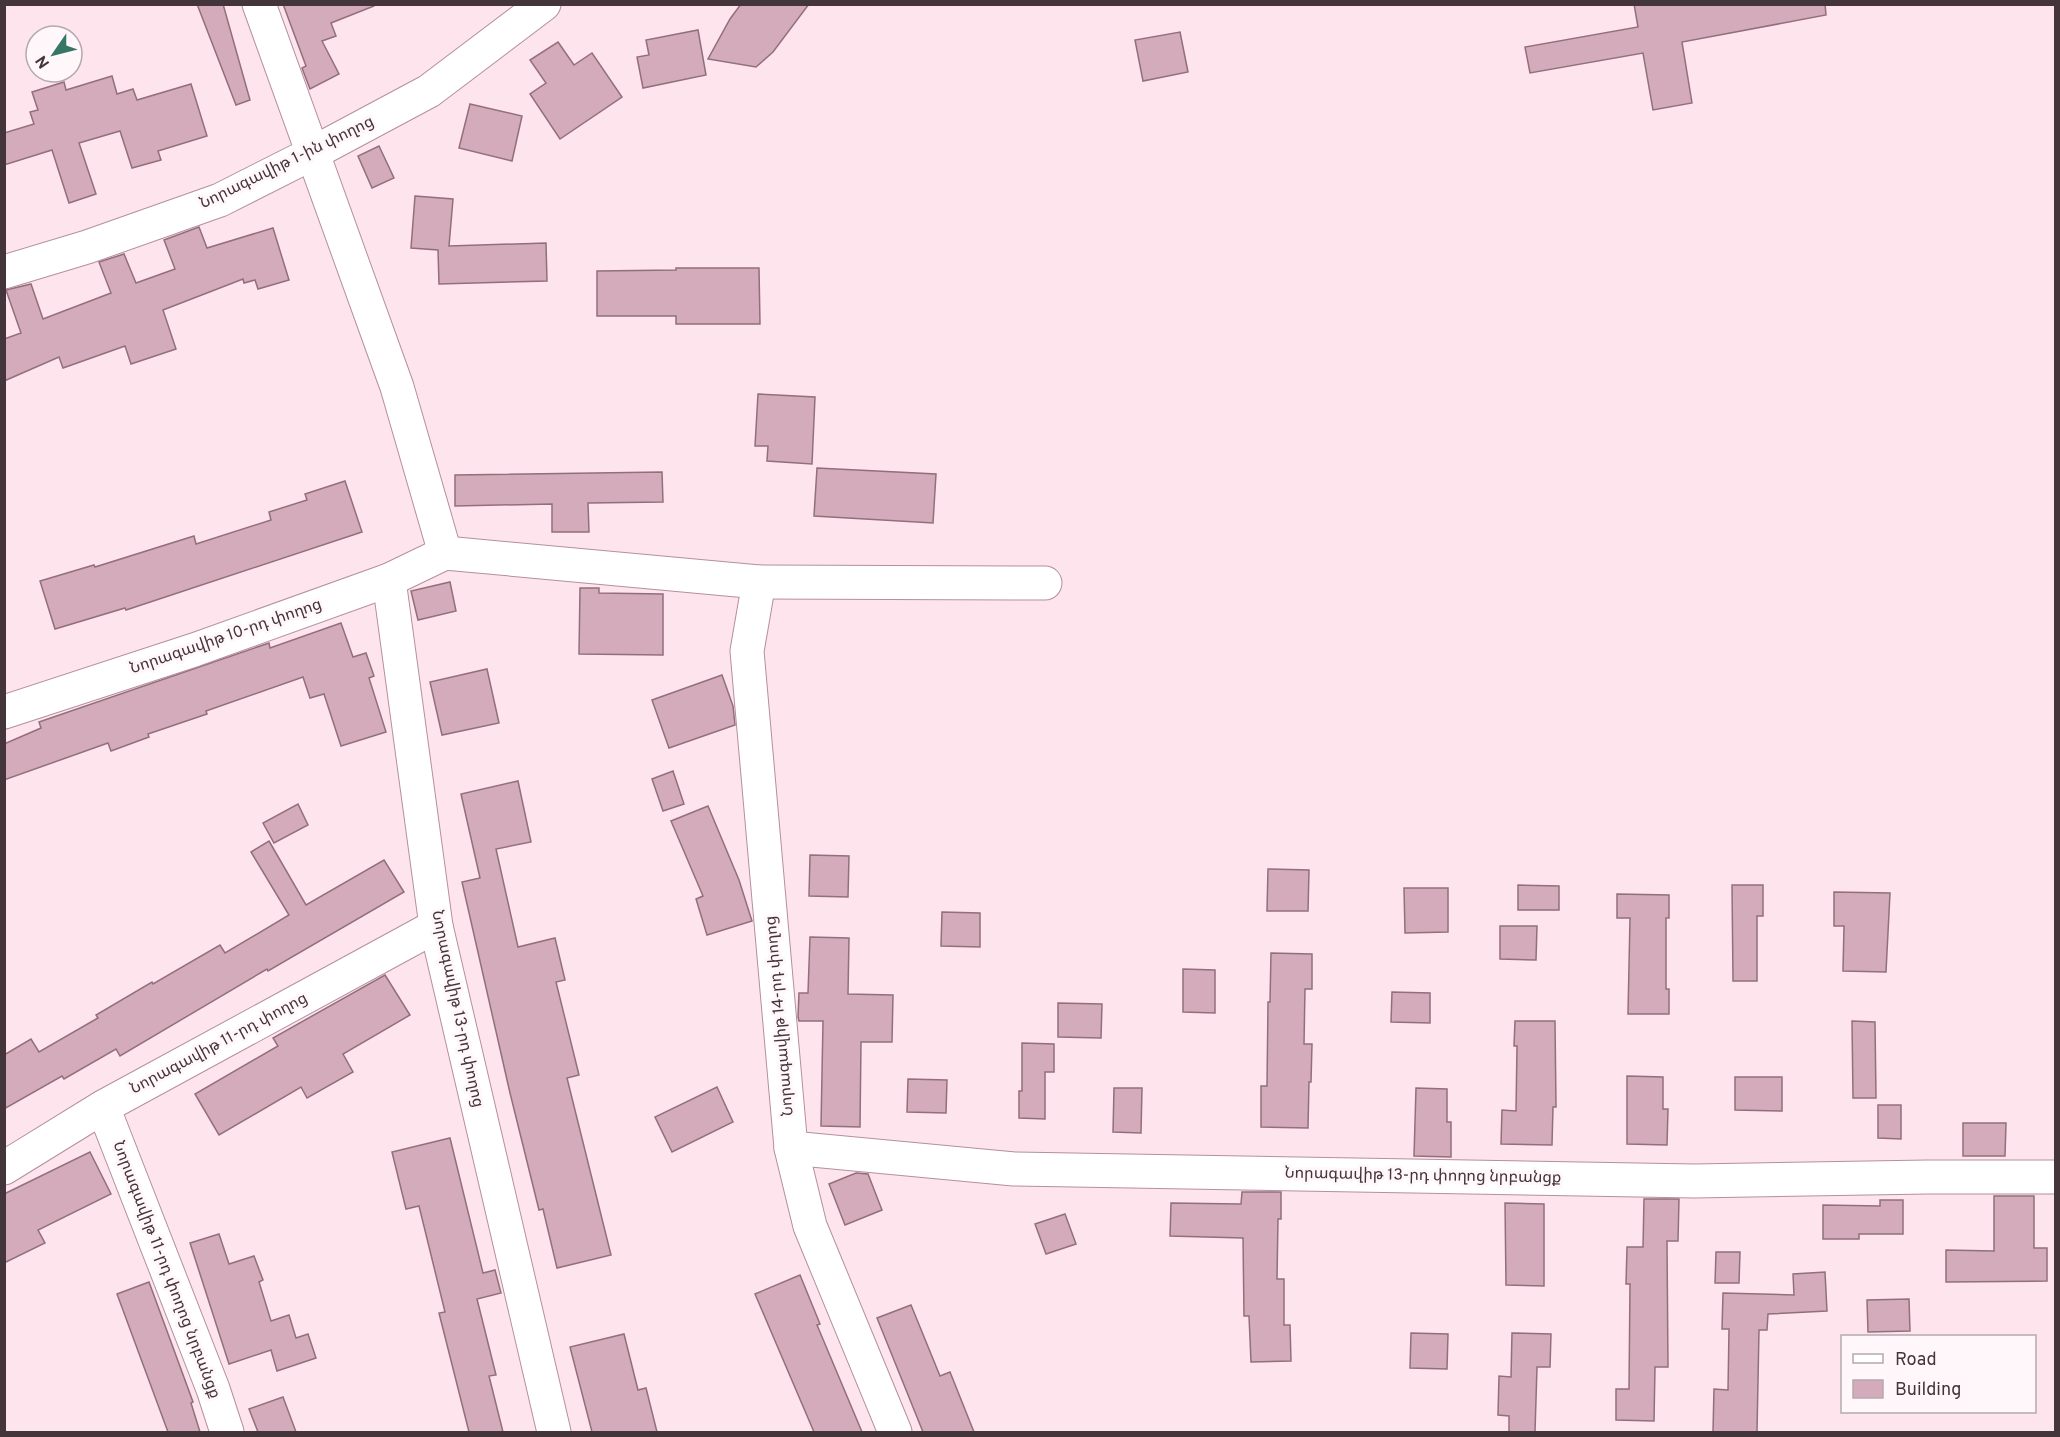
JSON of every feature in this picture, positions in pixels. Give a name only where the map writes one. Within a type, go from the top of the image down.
[{"type":"street","points":[[259,4],[397,387],[445,553],[759,582],[1045,583]]},
{"type":"street","name":"Նորագավիթ 1-ին փողոց","points":[[4,272],[87,247],[220,200],[429,91],[544,4]]},
{"type":"street","name":"Նորագավիթ 10-րդ փողոց","points":[[4,712],[194,650],[389,579],[445,553]]},
{"type":"street","name":"Նորագավիթ 13-րդ փողոց","points":[[389,579],[436,926],[554,1432]]},
{"type":"street","name":"Նորագավիթ 14-րդ փողոց","points":[[759,582],[747,651],[791,1148],[810,1226],[895,1432]]},
{"type":"street","name":"Նորագավիթ 11-րդ փողոց","points":[[4,1168],[103,1107],[436,926]]},
{"type":"street","name":"Նորագավիթ 11-րդ փողոց նրբանցք","points":[[103,1107],[213,1389],[227,1432]]},
{"type":"street","name":"Նորագավիթ 13-րդ փողոց նրբանցք","points":[[791,1148],[1026,1169],[1694,1181],[2055,1177]]},
{"type":"building","points":[[197,4],[223,4],[250,100],[236,105]]},
{"type":"building","points":[[283,4],[374,4],[374,6],[331,23],[336,36],[322,41],[339,74],[310,89],[302,68],[306,66]]},
{"type":"building","points":[[741,4],[809,4],[773,52],[756,67],[708,59]]},
{"type":"building","points":[[1634,4],[1825,4],[1826,15],[1682,42],[1692,103],[1653,110],[1643,53],[1530,73],[1525,47],[1638,27]]},
{"type":"building","points":[[698,30],[706,75],[643,88],[637,57],[649,55],[646,40]]},
{"type":"building","points":[[1180,32],[1188,72],[1143,81],[1135,40]]},
{"type":"building","points":[[558,42],[574,65],[592,53],[622,97],[560,139],[530,94],[546,83],[530,60]]},
{"type":"building","points":[[112,76],[117,94],[133,89],[137,100],[191,84],[207,136],[158,151],[161,160],[132,168],[120,131],[79,143],[96,194],[69,203],[52,150],[4,165],[4,133],[34,124],[30,112],[38,110],[32,92],[58,84],[64,84],[66,90]]},
{"type":"building","points":[[470,104],[522,116],[512,161],[459,148]]},
{"type":"building","points":[[379,146],[394,178],[372,188],[358,156]]},
{"type":"building","points":[[415,196],[453,199],[449,246],[546,243],[547,281],[439,284],[438,250],[411,248]]},
{"type":"building","points":[[199,227],[207,248],[273,228],[289,280],[258,289],[255,280],[244,283],[243,279],[163,310],[176,349],[131,364],[125,346],[63,368],[59,357],[4,381],[4,339],[21,333],[6,290],[31,284],[43,319],[111,293],[99,262],[124,254],[136,283],[175,269],[164,240]]},
{"type":"building","points":[[676,268],[759,268],[760,324],[676,324],[676,316],[597,316],[597,271],[676,270]]},
{"type":"building","points":[[758,394],[815,397],[812,464],[767,461],[768,446],[755,446]]},
{"type":"building","points":[[817,468],[936,474],[933,523],[814,516]]},
{"type":"building","points":[[662,472],[663,502],[588,503],[589,532],[552,532],[552,504],[455,506],[455,475]]},
{"type":"building","points":[[345,481],[362,532],[126,610],[125,608],[55,629],[40,581],[94,565],[95,567],[194,536],[196,544],[271,520],[269,512],[307,500],[305,494]]},
{"type":"building","points":[[450,582],[456,611],[418,620],[411,591]]},
{"type":"building","points":[[580,588],[599,588],[599,593],[663,594],[663,655],[579,654]]},
{"type":"building","points":[[341,623],[353,657],[366,653],[374,676],[369,678],[386,732],[341,746],[324,694],[310,698],[303,677],[206,711],[207,714],[148,734],[149,737],[111,751],[108,743],[4,780],[4,744],[41,728],[39,722],[269,643],[270,648]]},
{"type":"building","points":[[487,669],[499,723],[442,735],[430,682]]},
{"type":"building","points":[[722,675],[733,706],[735,725],[669,748],[652,700]]},
{"type":"building","points":[[673,771],[684,804],[663,811],[652,779]]},
{"type":"building","points":[[518,781],[531,842],[496,849],[518,947],[555,938],[565,980],[556,982],[579,1075],[567,1078],[611,1255],[557,1268],[543,1209],[539,1210],[510,1093],[462,882],[480,878],[461,794]]},
{"type":"building","points":[[298,804],[308,825],[274,843],[263,823]]},
{"type":"building","points":[[708,806],[739,880],[752,921],[707,935],[696,899],[703,896],[671,821]]},
{"type":"building","points":[[269,841],[306,905],[384,860],[404,892],[268,971],[267,969],[120,1056],[116,1049],[64,1079],[62,1076],[4,1109],[4,1055],[31,1039],[39,1052],[98,1018],[96,1015],[152,982],[153,984],[220,945],[225,953],[289,915],[251,852]]},
{"type":"building","points":[[810,855],[849,856],[848,897],[809,896]]},
{"type":"building","points":[[1268,869],[1309,870],[1308,911],[1267,911]]},
{"type":"building","points":[[1518,885],[1559,886],[1559,910],[1518,910]]},
{"type":"building","points":[[1732,885],[1763,885],[1763,916],[1757,916],[1757,981],[1733,981]]},
{"type":"building","points":[[1404,888],[1448,888],[1448,932],[1405,933]]},
{"type":"building","points":[[1834,892],[1890,893],[1886,972],[1843,971],[1844,926],[1834,926]]},
{"type":"building","points":[[1617,894],[1669,895],[1669,918],[1666,918],[1666,989],[1669,989],[1669,1014],[1628,1014],[1630,918],[1617,918]]},
{"type":"building","points":[[942,912],[980,913],[980,947],[941,946]]},
{"type":"building","points":[[1500,926],[1537,926],[1536,960],[1500,959]]},
{"type":"building","points":[[810,937],[849,938],[848,994],[893,995],[892,1042],[861,1042],[860,1127],[821,1126],[823,1021],[799,1021],[798,1017],[799,993],[808,993]]},
{"type":"building","points":[[1271,953],[1312,954],[1312,989],[1305,989],[1304,1044],[1312,1044],[1308,1128],[1261,1127],[1261,1086],[1267,1086]]},
{"type":"building","points":[[1183,969],[1215,970],[1215,1013],[1183,1012]]},
{"type":"building","points":[[385,975],[410,1015],[343,1054],[353,1072],[307,1098],[301,1087],[219,1135],[195,1094],[278,1046],[273,1038]]},
{"type":"building","points":[[1392,992],[1430,993],[1430,1023],[1391,1022]]},
{"type":"building","points":[[1058,1003],[1102,1004],[1101,1038],[1058,1037]]},
{"type":"building","points":[[1515,1021],[1555,1021],[1556,1107],[1553,1107],[1552,1145],[1501,1144],[1502,1110],[1516,1111]]},
{"type":"building","points":[[1852,1021],[1875,1022],[1876,1098],[1853,1098]]},
{"type":"building","points":[[1022,1043],[1054,1044],[1054,1072],[1045,1072],[1045,1119],[1019,1118],[1019,1091],[1022,1091]]},
{"type":"building","points":[[1627,1076],[1663,1077],[1663,1109],[1668,1109],[1667,1145],[1627,1144]]},
{"type":"building","points":[[1735,1077],[1782,1077],[1782,1111],[1735,1110]]},
{"type":"building","points":[[908,1079],[947,1080],[946,1113],[907,1112]]},
{"type":"building","points":[[717,1087],[733,1122],[672,1152],[655,1117]]},
{"type":"building","points":[[1114,1088],[1142,1088],[1141,1133],[1113,1132]]},
{"type":"building","points":[[1416,1088],[1447,1089],[1447,1122],[1451,1122],[1451,1157],[1414,1156]]},
{"type":"building","points":[[1878,1105],[1901,1105],[1901,1139],[1878,1138]]},
{"type":"building","points":[[1963,1123],[2006,1123],[2005,1156],[1963,1156]]},
{"type":"building","points":[[450,1138],[483,1273],[495,1270],[501,1293],[477,1299],[496,1375],[489,1376],[503,1432],[469,1432],[439,1313],[445,1312],[419,1206],[406,1209],[392,1152]]},
{"type":"building","points":[[90,1152],[111,1194],[38,1230],[45,1243],[4,1263],[4,1194]]},
{"type":"building","points":[[856,1173],[868,1174],[882,1210],[845,1225],[829,1184]]},
{"type":"building","points":[[1242,1192],[1281,1192],[1277,1279],[1284,1279],[1284,1325],[1290,1325],[1291,1361],[1251,1362],[1249,1316],[1244,1316],[1243,1238],[1170,1236],[1171,1203],[1241,1204]]},
{"type":"building","points":[[1994,1196],[2034,1196],[2034,1248],[2047,1248],[2047,1281],[1946,1282],[1946,1250],[1994,1251]]},
{"type":"building","points":[[1644,1199],[1679,1199],[1678,1241],[1667,1241],[1668,1367],[1655,1367],[1654,1421],[1616,1420],[1616,1389],[1629,1389],[1630,1284],[1626,1284],[1627,1247],[1643,1247]]},
{"type":"building","points":[[1880,1200],[1903,1200],[1903,1234],[1859,1234],[1859,1239],[1823,1239],[1823,1205],[1880,1206]]},
{"type":"building","points":[[1505,1203],[1544,1204],[1544,1286],[1506,1285]]},
{"type":"building","points":[[1065,1214],[1076,1244],[1046,1254],[1035,1224]]},
{"type":"building","points":[[219,1234],[229,1264],[254,1256],[263,1280],[259,1282],[271,1321],[289,1315],[296,1338],[308,1334],[316,1358],[277,1371],[271,1350],[229,1364],[190,1243]]},
{"type":"building","points":[[1716,1252],[1740,1252],[1739,1283],[1715,1283]]},
{"type":"building","points":[[1825,1272],[1827,1311],[1768,1314],[1767,1330],[1759,1330],[1757,1432],[1713,1432],[1714,1389],[1728,1390],[1729,1329],[1722,1329],[1723,1293],[1794,1295],[1793,1274]]},
{"type":"building","points":[[800,1275],[820,1324],[817,1325],[862,1432],[814,1432],[755,1294]]},
{"type":"building","points":[[149,1282],[193,1402],[191,1403],[200,1432],[168,1432],[117,1294]]},
{"type":"building","points":[[1909,1299],[1910,1331],[1868,1332],[1867,1300]]},
{"type":"building","points":[[911,1305],[940,1376],[950,1372],[974,1432],[923,1432],[877,1318]]},
{"type":"building","points":[[1411,1333],[1448,1334],[1447,1369],[1410,1368]]},
{"type":"building","points":[[1512,1333],[1551,1334],[1550,1367],[1537,1367],[1535,1432],[1509,1432],[1509,1416],[1498,1415],[1499,1376],[1511,1377]]},
{"type":"building","points":[[624,1334],[638,1390],[646,1388],[657,1432],[592,1432],[570,1347]]},
{"type":"building","points":[[283,1397],[296,1432],[258,1432],[249,1409]]}]
